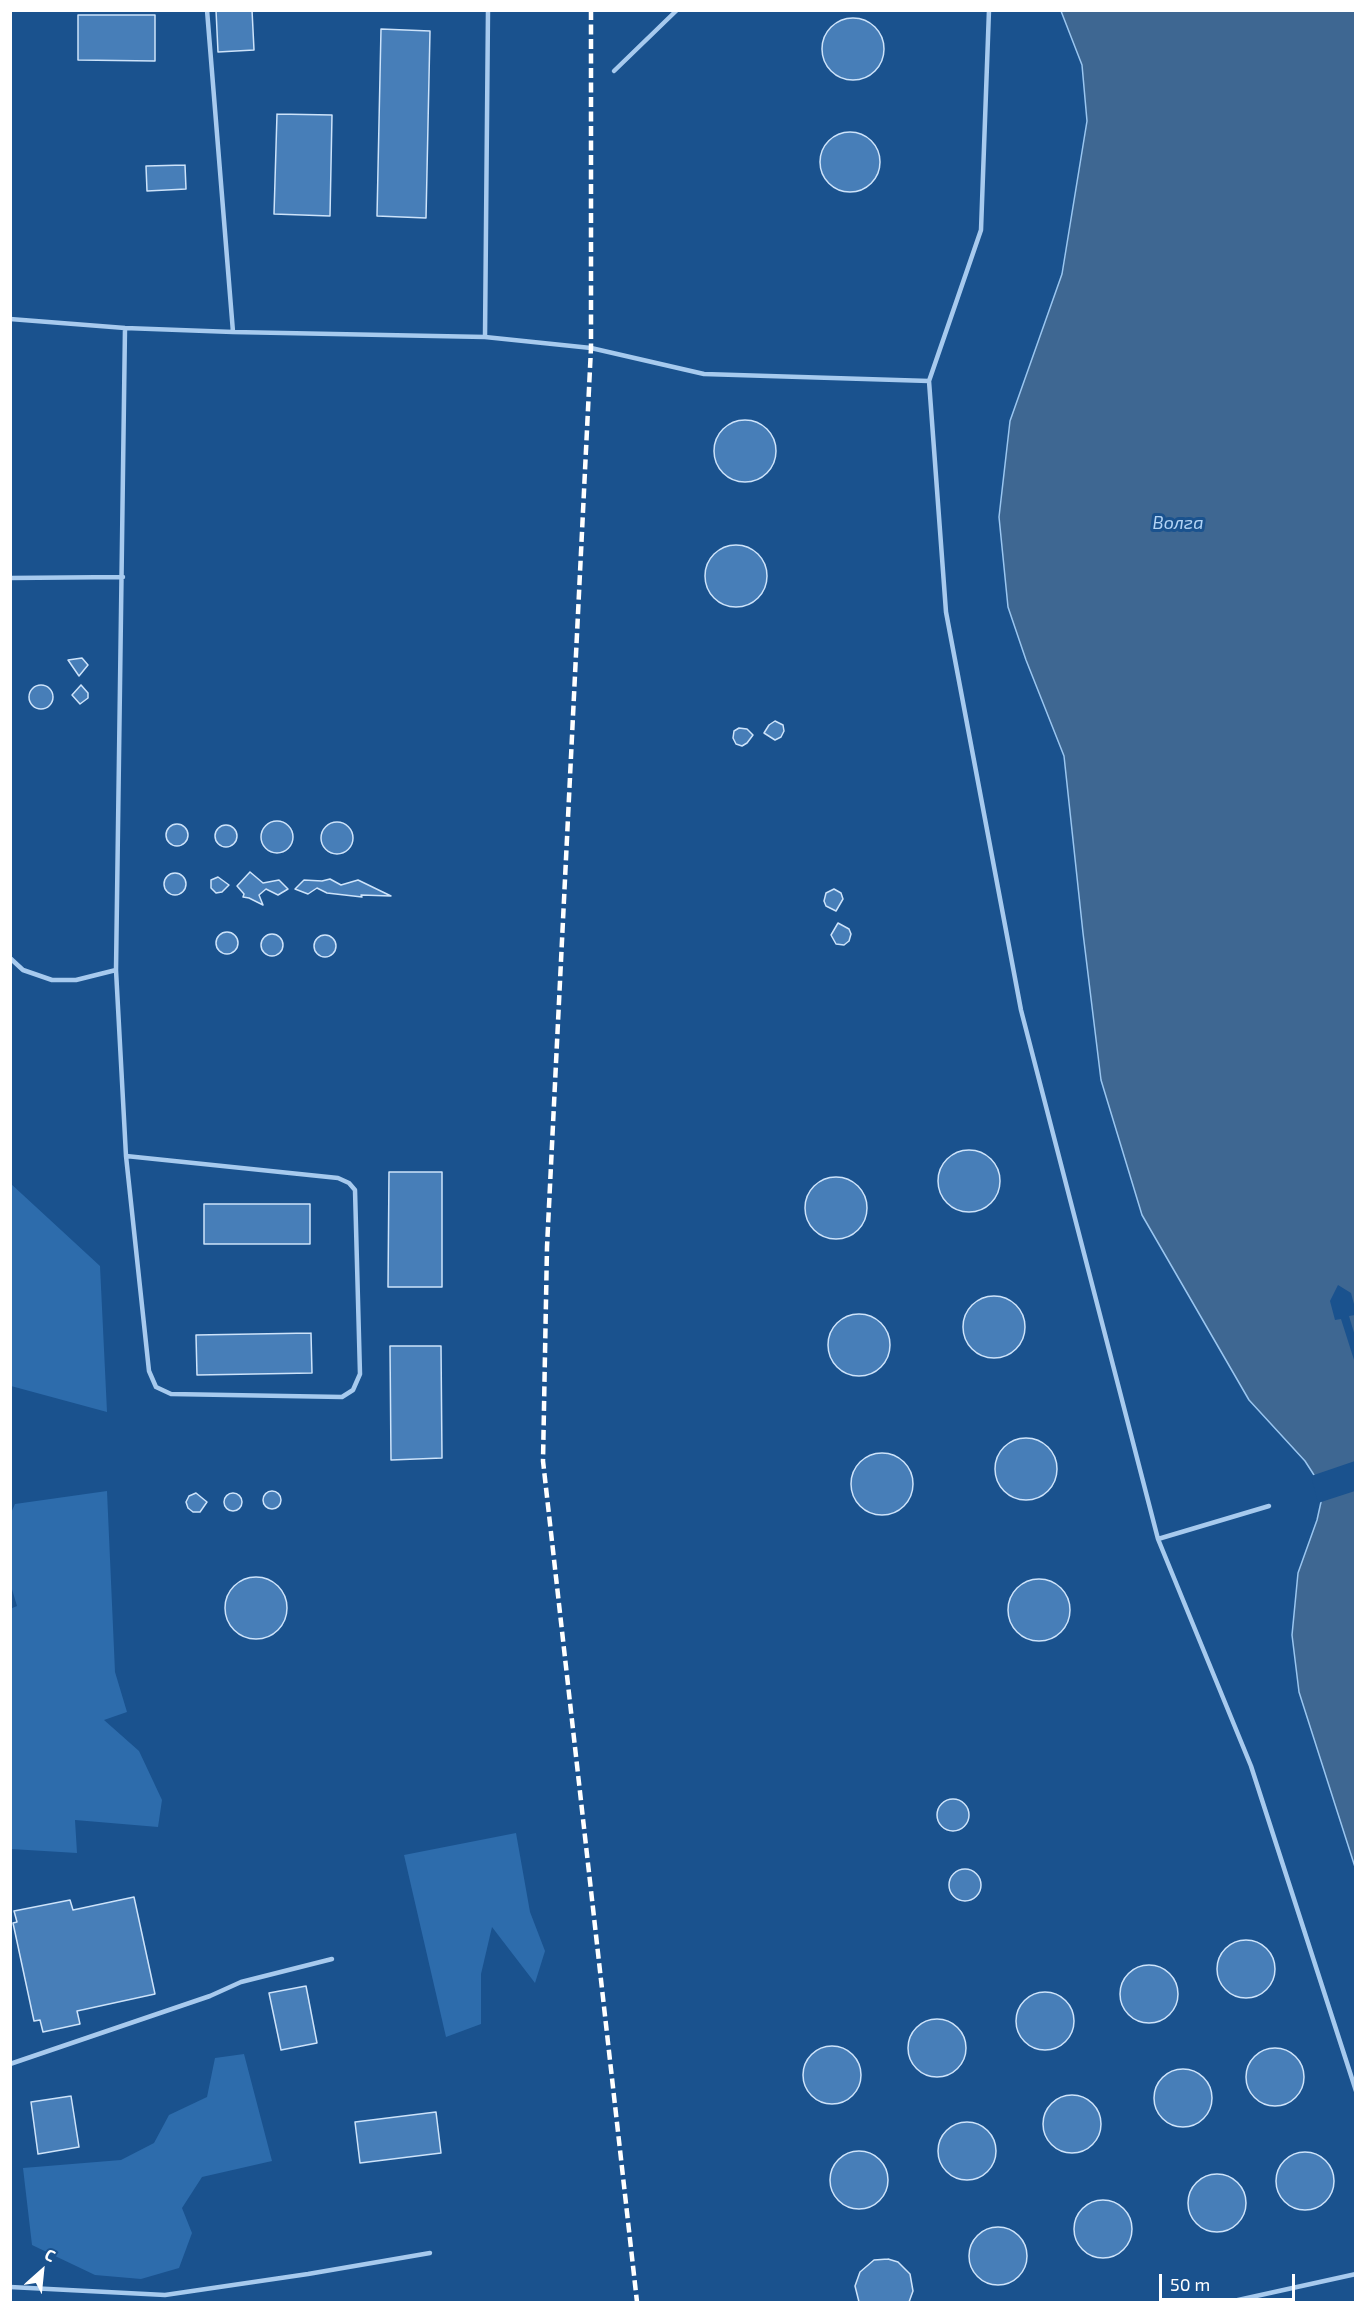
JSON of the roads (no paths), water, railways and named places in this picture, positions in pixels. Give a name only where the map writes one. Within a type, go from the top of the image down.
[{"type":"lane","points":[[207,10],[233,332]]},
{"type":"lane","points":[[485,337],[488,10]]},
{"type":"lane","points":[[614,71],[677,10]]},
{"type":"lane","points":[[989,10],[981,230],[929,381],[946,612],[1021,1010],[1158,1539],[1251,1766],[1356,2091]]},
{"type":"lane","points":[[10,319],[124,328],[485,337],[591,348],[704,374],[929,381]]},
{"type":"lane","points":[[124,328],[123,577],[116,970],[126,1156],[149,1371],[156,1387],[171,1394],[342,1397],[353,1390],[360,1374],[355,1190],[349,1183],[338,1178],[126,1156]]},
{"type":"lane","points":[[10,578],[123,577]]},
{"type":"lane","points":[[10,958],[23,970],[52,980],[76,980],[116,970]]},
{"type":"lane","points":[[1158,1539],[1269,1506]]},
{"type":"lane","points":[[10,2064],[210,1996],[241,1982],[332,1959]]},
{"type":"lane","points":[[10,2287],[165,2295],[430,2253]]},
{"type":"lane","points":[[1229,2302],[1356,2274]]},
{"type":"water","name":"Волга","points":[[1061,11],[1355,11],[1355,1867],[1299,1692],[1292,1635],[1298,1573],[1321,1502],[1314,1475],[1305,1461],[1249,1400],[1142,1215],[1101,1080],[1064,756],[1008,607],[999,517],[1010,421],[1062,274],[1087,121],[1082,65]]},
{"type":"railway","points":[[591,10],[591,348],[547,1247],[543,1461],[637,2302]]}]
